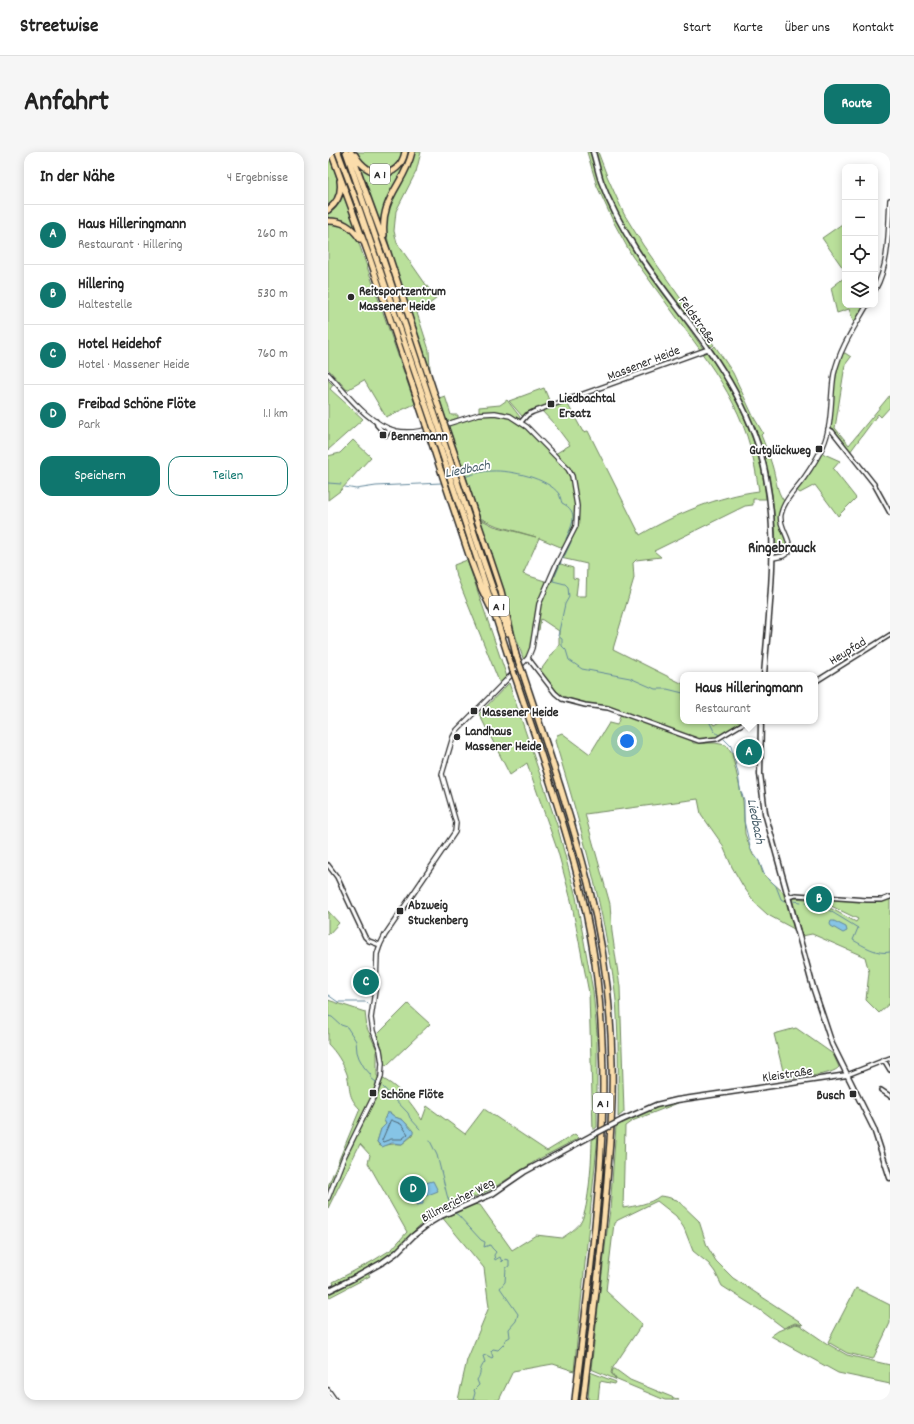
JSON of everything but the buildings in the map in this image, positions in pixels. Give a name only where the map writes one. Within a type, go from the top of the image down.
[{"type":"highway","points":[[331,152],[429,424],[471,561],[482,590],[498,623]]},
{"type":"highway","name":"A 1","points":[[338,152],[360,211],[429,424],[523,674],[568,812],[588,884],[601,948],[609,1016],[613,1098],[605,1206],[583,1400]]},
{"type":"highway","name":"A 1","points":[[346,152],[440,421],[498,623],[559,810],[580,886],[593,950],[601,1016],[604,1063],[602,1139],[594,1232],[575,1400]]},
{"type":"highway","points":[[352,152],[387,250],[440,421],[503,599],[516,655]]},
{"type":"highway","name":"A 1","points":[[352,152],[365,168],[379,174],[389,172],[394,169],[402,161],[405,152]]},
{"type":"highway","points":[[387,250],[384,217],[394,190],[410,161],[412,152]]},
{"type":"highway","points":[[328,210],[334,205],[340,192],[337,168]]},
{"type":"highway","points":[[328,221],[344,223],[351,227],[361,240],[369,256]]},
{"type":"main road","name":"Feldstraße","points":[[593,152],[601,181],[633,244],[708,349],[735,392],[758,445],[766,475],[770,504],[773,558],[764,672]]},
{"type":"main road","points":[[760,724],[760,762],[763,799],[768,827],[821,1013],[832,1044],[874,1129],[890,1178]]},
{"type":"main road","name":"Kleistraße","points":[[622,1120],[656,1105],[677,1100],[847,1075]]},
{"type":"main road","name":"Billmericher Weg","points":[[328,1291],[383,1262],[396,1253],[413,1236],[441,1216],[492,1194],[541,1162],[622,1120]]},
{"type":"street","points":[[878,284],[885,261],[890,200]]},
{"type":"street","points":[[773,558],[783,556],[789,552],[790,546],[780,519],[781,512],[821,450],[828,429],[836,365],[845,342],[865,308]]},
{"type":"street","name":"Massener Heide","points":[[521,422],[527,415],[533,412],[708,349]]},
{"type":"street","points":[[328,374],[358,406],[376,421],[390,429],[402,432],[420,431],[472,415],[490,412],[506,414],[521,422],[568,469],[572,476],[577,506],[576,526],[556,565],[539,604],[532,648],[528,658],[455,734],[442,774],[456,823],[455,832],[385,935],[380,945],[377,954],[377,974],[371,1023],[380,1050],[382,1063],[381,1077],[373,1099],[344,1157],[328,1198]]},
{"type":"street","points":[[376,421],[377,425],[386,435],[390,429]]},
{"type":"street","points":[[828,429],[832,431],[868,475],[890,514]]},
{"type":"street","name":"Heupfad","points":[[818,680],[890,635]]},
{"type":"street","points":[[528,658],[562,699],[585,705],[608,708],[699,741],[713,740],[721,737],[743,724]]},
{"type":"street","points":[[328,865],[337,876],[365,937],[368,941],[380,945]]},
{"type":"street","points":[[788,897],[796,895],[874,900],[890,897]]},
{"type":"street","points":[[847,1075],[890,1058]]},
{"type":"street","points":[[884,1060],[890,1070]]},
{"type":"street","points":[[881,1090],[890,1096]]},
{"type":"street","points":[[328,1390],[335,1400]]},
{"type":"green space","points":[[355,152],[404,152],[396,166],[393,168],[385,171],[374,172],[357,157]]},
{"type":"green space","points":[[406,152],[410,152],[403,172],[387,201],[381,230],[358,165],[365,171],[374,175],[387,175],[395,169]]},
{"type":"green space","points":[[414,152],[421,152],[416,172],[396,211],[394,231],[397,243],[436,299],[417,313],[429,350],[430,370],[390,250],[385,227],[390,201]]},
{"type":"green space","points":[[587,152],[591,152],[600,183],[636,252],[704,350],[701,351],[632,256],[613,221],[597,186]]},
{"type":"green space","points":[[596,152],[598,152],[624,214],[643,245],[714,345],[709,348],[639,250],[619,216],[602,179]]},
{"type":"green space","points":[[328,154],[336,175],[338,188],[337,195],[328,207]]},
{"type":"green space","points":[[342,184],[358,232],[328,220],[328,211],[335,205]]},
{"type":"green space","name":"Reitsportzentrum Massener Heide","points":[[328,223],[345,226],[357,238],[415,404],[386,417],[364,380],[347,390],[328,369]]},
{"type":"green space","points":[[842,224],[842,267],[822,238]]},
{"type":"green space","points":[[842,279],[842,308],[863,308],[854,323],[849,309],[837,313],[831,288]]},
{"type":"green space","points":[[715,346],[733,373],[753,416],[763,433],[761,435],[771,461],[781,497],[784,501],[779,515],[779,521],[787,543],[788,550],[785,553],[781,554],[777,551],[770,481],[760,441],[739,394],[712,349]]},
{"type":"green space","points":[[706,351],[728,385],[746,421],[759,459],[766,499],[753,499],[753,505],[745,506],[654,551],[661,557],[636,560],[633,563],[634,578],[613,649],[680,682],[680,724],[742,724],[721,737],[704,741],[608,708],[563,699],[540,671],[559,645],[559,631],[541,619],[539,630],[536,630],[538,610],[558,563],[573,568],[573,578],[578,579],[576,596],[586,596],[587,564],[561,558],[578,526],[578,506],[569,469],[555,454],[570,445],[555,425],[541,410],[566,401],[583,432],[588,431],[640,535],[668,520],[698,507],[728,497],[759,491],[751,450],[743,425],[727,392],[701,352]]},
{"type":"green space","points":[[845,353],[851,357],[845,365],[835,428],[849,445],[890,395],[890,407],[881,417],[878,414],[850,452],[830,427],[833,392],[838,366],[842,354]]},
{"type":"green space","points":[[328,380],[333,385],[330,389],[363,419],[328,450]]},
{"type":"green space","points":[[544,388],[551,405],[522,416],[509,401]]},
{"type":"green space","points":[[445,396],[451,415],[458,415],[458,418],[447,422],[439,398]]},
{"type":"green space","points":[[507,400],[520,417],[519,419],[503,412],[479,412],[479,407],[500,405]]},
{"type":"green space","points":[[490,414],[510,417],[520,423],[565,467],[570,476],[576,506],[575,525],[563,548],[539,538],[523,574],[548,582],[536,609],[531,647],[524,661],[480,519],[494,526],[536,537],[495,525],[480,518],[448,424],[472,417]]},
{"type":"green space","points":[[353,440],[371,457],[340,491],[328,500],[328,456],[340,453]]},
{"type":"green space","points":[[822,453],[840,461],[833,469],[856,498],[838,516],[815,485],[800,493],[796,490],[809,474]]},
{"type":"green space","points":[[467,560],[507,677],[500,684],[455,572],[454,565]]},
{"type":"green space","points":[[509,683],[557,825],[576,897],[593,991],[597,1034],[597,1127],[593,1130],[589,993],[571,900],[558,852],[527,763],[510,775],[479,714]]},
{"type":"green space","points":[[621,714],[692,740],[693,743],[715,743],[726,745],[732,754],[743,801],[745,834],[753,855],[759,861],[763,874],[783,892],[794,929],[768,915],[756,904],[732,867],[722,844],[701,814],[698,799],[585,814],[610,904],[612,932],[620,987],[624,1112],[618,1117],[618,1028],[612,971],[599,902],[588,856],[555,741],[557,735],[562,733],[590,754],[609,723],[617,725]]},
{"type":"green space","points":[[821,898],[877,902],[890,899],[890,1003],[879,1013],[866,1000],[869,972],[865,957],[812,934],[802,936],[792,899],[815,900],[856,922],[858,919],[821,901]]},
{"type":"green space","points":[[328,911],[339,923],[328,935]]},
{"type":"green space","points":[[328,1000],[365,1012],[367,1028],[377,1050],[377,1076],[384,1079],[403,1094],[422,1120],[427,1106],[465,1134],[484,1109],[547,1151],[575,1134],[579,1138],[537,1160],[492,1189],[434,1215],[418,1227],[394,1251],[373,1265],[334,1285],[333,1282],[392,1249],[407,1232],[368,1163],[370,1155],[360,1144],[328,1208],[328,1186],[360,1109],[351,1096],[347,1074],[336,1054],[328,1044]],"holes":[[[387,1113],[390,1113],[403,1120],[413,1131],[412,1136],[402,1144],[380,1146],[377,1142],[381,1129],[386,1124],[384,1120]]]},
{"type":"green space","points":[[408,1004],[430,1024],[386,1066],[377,1035]]},
{"type":"green space","points":[[796,1028],[833,1054],[839,1067],[835,1070],[814,1076],[785,1079],[774,1034]]},
{"type":"green space","points":[[677,1100],[678,1103],[632,1121],[625,1126],[623,1208],[647,1203],[660,1196],[677,1200],[699,1221],[707,1246],[716,1261],[733,1278],[803,1325],[795,1323],[784,1328],[760,1310],[722,1286],[709,1264],[693,1251],[684,1228],[676,1216],[657,1201],[618,1220],[614,1223],[606,1291],[642,1324],[612,1369],[611,1373],[616,1379],[612,1373],[613,1369],[615,1369],[630,1380],[679,1400],[665,1400],[591,1369],[610,1210],[616,1126],[661,1105]]},
{"type":"green space","points":[[598,1136],[574,1371],[553,1364],[513,1371],[499,1400],[458,1400],[467,1360],[489,1307],[484,1268],[441,1216],[470,1204],[480,1205],[512,1250],[536,1235],[562,1238],[581,1222],[584,1215],[590,1182],[592,1140]]},
{"type":"green space","points":[[368,1273],[370,1276],[328,1298],[328,1293]]},
{"type":"green space","points":[[856,1288],[890,1305],[890,1323],[873,1359],[847,1353],[828,1342]]},
{"type":"green space","points":[[795,1324],[800,1325],[847,1355],[890,1365],[890,1384],[838,1373],[771,1336],[778,1331]]},
{"type":"green space","points":[[590,1372],[616,1382],[615,1384],[600,1381],[598,1400],[588,1400]]},
{"type":"water","points":[[831,921],[846,927],[847,931],[843,933],[831,926]]},
{"type":"water","points":[[387,1113],[390,1113],[403,1120],[413,1131],[413,1134],[402,1144],[392,1143],[382,1147],[377,1142],[381,1129],[386,1124],[384,1120]]},
{"type":"water","points":[[433,1181],[438,1191],[423,1197],[423,1204],[416,1205],[411,1190]]},
{"type":"waterway","name":"Liedbach","points":[[464,477],[485,472],[509,472],[538,479],[554,488],[559,494],[562,503],[571,510],[573,515],[572,524],[566,539]]},
{"type":"waterway","name":"Liedbach","points":[[328,483],[341,484]]},
{"type":"waterway","name":"Liedbach","points":[[345,487],[356,489],[376,486],[442,483]]},
{"type":"waterway","name":"Liedbach","points":[[563,559],[571,542]]},
{"type":"waterway","name":"Liedbach","points":[[555,576],[561,562]]},
{"type":"waterway","name":"Liedbach","points":[[554,579],[553,581],[565,584],[568,587],[569,597],[565,604],[558,636],[562,639],[562,646],[566,650],[569,660],[582,669],[630,678],[655,689],[667,689],[680,692]]},
{"type":"waterway","name":"Liedbach","points":[[710,724],[714,731],[719,735]]},
{"type":"waterway","name":"Liedbach","points":[[724,739],[731,746],[738,773],[740,789],[744,800],[744,821],[751,850],[759,861],[764,874],[776,886],[781,899],[784,901]]},
{"type":"waterway","name":"Liedbach","points":[[794,901],[801,902]]},
{"type":"waterway","name":"Liedbach","points":[[806,902],[817,903],[858,928],[853,940],[875,951],[885,953],[890,952]]},
{"type":"waterway","points":[[328,995],[338,1002],[366,1002],[368,1004]]},
{"type":"waterway","points":[[328,1016],[332,1017],[341,1025],[347,1027],[356,1041],[359,1058],[371,1075],[371,1078],[376,1082],[376,1085]]},
{"type":"waterway","points":[[383,1087],[408,1113],[410,1118],[420,1129]]},
{"type":"waterway","points":[[430,1141],[437,1155],[451,1207]]},
{"type":"waterway","points":[[455,1213],[481,1240],[485,1242],[484,1247],[490,1245],[496,1252],[494,1255],[495,1260],[500,1257],[502,1262],[505,1259],[509,1260],[509,1266],[506,1268],[505,1282],[500,1288],[518,1314],[516,1321],[509,1329],[510,1337],[505,1340],[504,1344],[498,1350],[493,1349],[491,1351],[492,1358],[486,1355],[483,1356],[485,1362],[477,1380],[479,1385],[474,1390],[475,1393],[473,1400]]},
{"type":"place","name":"Reitsportzentrum Massener Heide","points":[[351,297]]},
{"type":"place","name":"Liedbachtal Ersatz","points":[[551,404]]},
{"type":"place","name":"Bennemann","points":[[383,435]]},
{"type":"place","name":"Gutglückweg","points":[[819,449]]},
{"type":"place","name":"Massener Heide","points":[[474,711]]},
{"type":"place","name":"Landhaus Massener Heide","points":[[457,737]]},
{"type":"place","name":"Haus Hilleringmann","points":[[749,752]]},
{"type":"place","name":"Hillering","points":[[819,899]]},
{"type":"place","name":"Abzweig Stuckenberg","points":[[400,911]]},
{"type":"place","name":"Hotel Heidehof","points":[[366,982]]},
{"type":"place","name":"Schöne Flöte","points":[[373,1093]]},
{"type":"place","name":"Busch","points":[[853,1094]]},
{"type":"place","name":"Freibad Schöne Flöte","points":[[413,1189]]},
{"type":"district","name":"Ringebrauck","points":[[782,547]]}]
